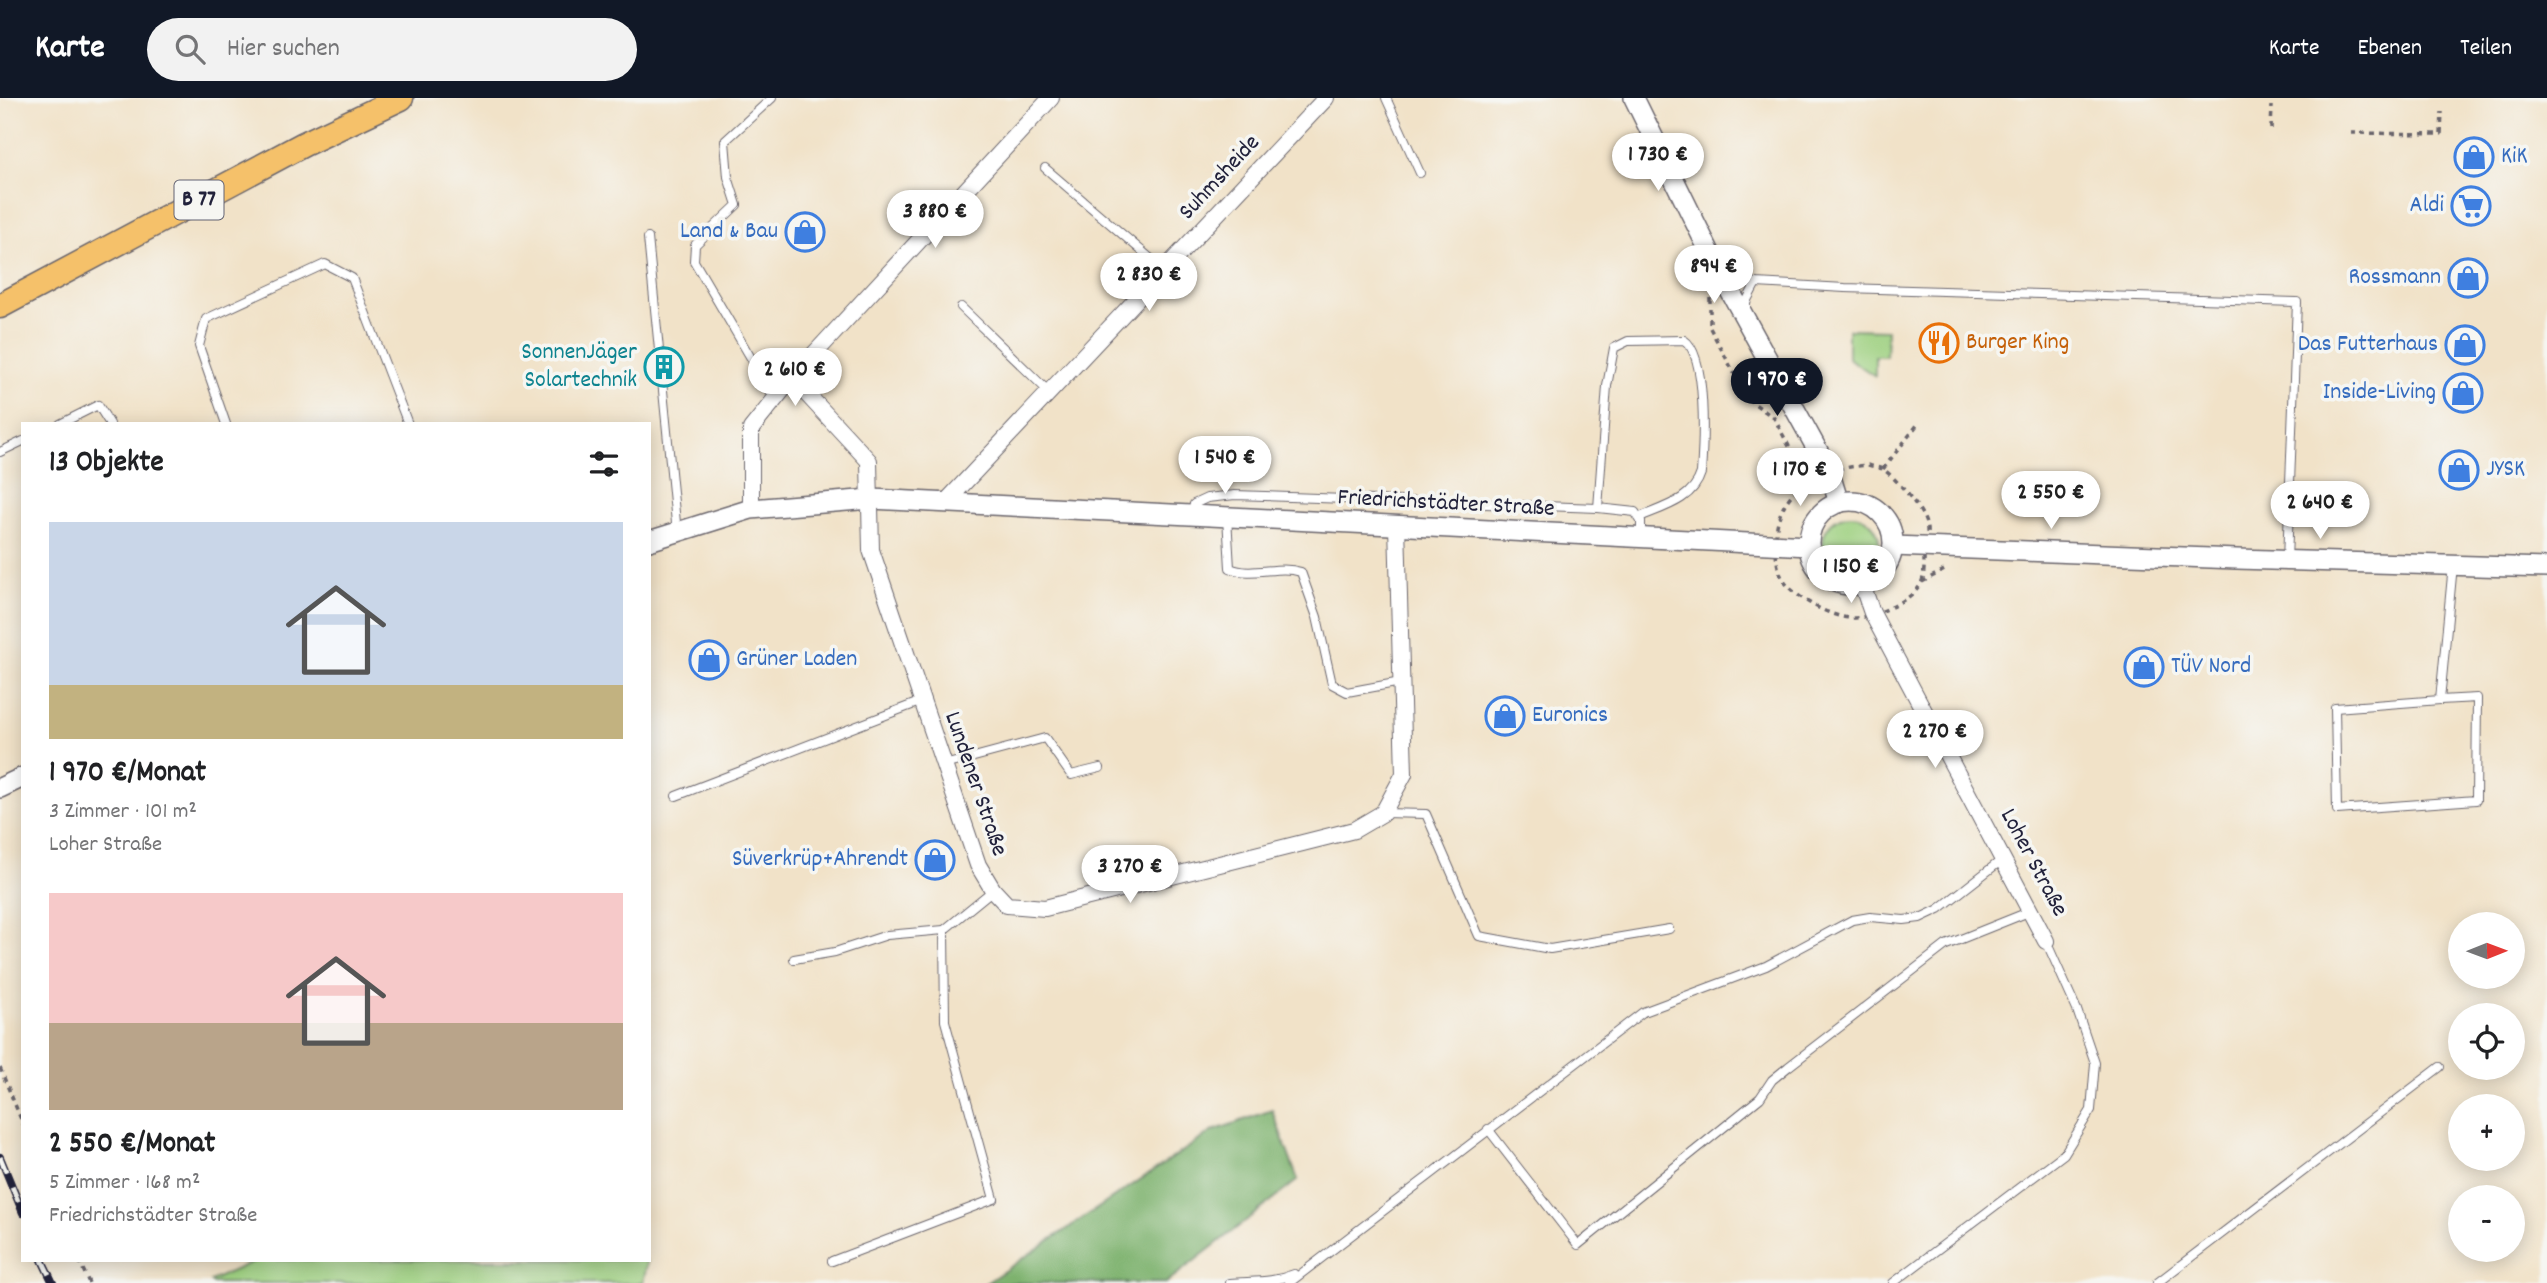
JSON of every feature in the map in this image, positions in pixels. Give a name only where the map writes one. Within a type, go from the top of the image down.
[{"type":"main road","name":"B 77","points":[[0,306],[304,144],[401,98]]},
{"type":"street","points":[[751,509],[751,429],[792,378],[1051,98]]},
{"type":"street","name":"Suhmsheide","points":[[945,503],[1326,98]]},
{"type":"street","points":[[1634,98],[1719,271],[1829,471],[1839,503]]},
{"type":"street","points":[[792,378],[869,461],[871,499]]},
{"type":"street","name":"Friedrichstädter Straße","points":[[651,540],[751,509],[871,499],[1809,546]]},
{"type":"street","name":"Lundener Straße","points":[[871,499],[871,550],[978,865],[993,890],[1007,905],[1045,908],[1354,830],[1383,813]]},
{"type":"street","points":[[1857,502],[1880,513],[1890,528],[1893,545],[1887,565],[1872,580],[1846,585],[1830,580],[1818,569],[1809,546],[1815,523],[1825,510],[1839,503],[1857,502]]},
{"type":"street","points":[[1383,813],[1404,774],[1397,525]]},
{"type":"street","points":[[1893,545],[2287,561],[2547,568]]},
{"type":"street","name":"Loher Straße","points":[[1862,584],[1872,613],[2046,941]]},
{"type":"street","points":[[0,788],[21,778]]},
{"type":"lane","points":[[772,98],[725,141],[728,177],[737,205],[695,244],[694,261],[775,398]]},
{"type":"lane","points":[[1386,98],[1420,173]]},
{"type":"lane","points":[[1045,168],[1164,270]]},
{"type":"lane","points":[[648,237],[677,533]]},
{"type":"lane","points":[[225,422],[199,346],[206,319],[326,264],[352,278],[407,422]]},
{"type":"lane","points":[[1719,271],[1756,283],[2144,299],[2297,302],[2287,561]]},
{"type":"lane","points":[[1745,320],[1746,302],[1756,283]]},
{"type":"lane","points":[[961,307],[1049,392]]},
{"type":"lane","points":[[1598,508],[1608,374],[1614,348],[1628,341],[1684,340],[1695,354],[1700,387],[1701,473],[1691,492],[1640,517]]},
{"type":"lane","points":[[64,422],[98,405],[109,422]]},
{"type":"lane","points":[[0,453],[21,443]]},
{"type":"lane","points":[[1192,515],[1194,504],[1199,500],[1235,495],[1598,508],[1629,510],[1640,517]]},
{"type":"lane","points":[[1227,517],[1230,568],[1242,573],[1288,568],[1300,572],[1317,617],[1332,684],[1347,692],[1401,682]]},
{"type":"lane","points":[[1640,517],[1641,537]]},
{"type":"lane","points":[[2440,700],[2453,565]]},
{"type":"lane","points":[[2477,698],[2476,800],[2337,810],[2335,708],[2440,700],[2477,698]]},
{"type":"lane","points":[[676,796],[922,701]]},
{"type":"lane","points":[[944,765],[1045,738],[1071,775],[1100,768]]},
{"type":"lane","points":[[1383,813],[1426,814],[1479,936],[1550,949],[1669,929]]},
{"type":"lane","points":[[1289,1283],[1643,1012],[1766,966],[1852,920],[1877,917],[1904,920],[1920,918],[1939,909],[2003,859]]},
{"type":"lane","points":[[794,959],[835,952],[887,935],[944,930],[993,890]]},
{"type":"lane","points":[[1488,1129],[1578,1245],[1760,1098],[1772,1080],[1946,945],[2031,911]]},
{"type":"lane","points":[[832,1261],[994,1199],[945,1021],[944,930]]},
{"type":"lane","points":[[1893,1283],[2064,1154],[2091,1110],[2095,1063],[2077,1010],[2046,941]]},
{"type":"lane","points":[[2157,1283],[2440,1067]]},
{"type":"lane","points":[[1230,1283],[1281,1280],[1307,1268]]},
{"type":"path","points":[[2271,129],[2272,106]]},
{"type":"path","points":[[2351,133],[2441,134],[2442,112]]},
{"type":"path","points":[[1705,288],[1711,300],[1710,328],[1748,399],[1774,418],[1807,481]]},
{"type":"path","points":[[1883,469],[1918,424]]},
{"type":"path","points":[[1868,465],[1883,469],[1923,516],[1927,527],[1922,582],[1908,598],[1894,606],[1853,618],[1831,614],[1808,602],[1787,586],[1778,570],[1776,521],[1783,505],[1807,481],[1829,471],[1868,465]]},
{"type":"path","points":[[0,1068],[21,1119]]},
{"type":"path","points":[[80,1262],[89,1283]]},
{"type":"path","points":[[43,1266],[51,1283]]},
{"type":"green space","points":[[1848,329],[1887,330],[1886,356],[1875,356],[1875,376],[1848,358]]},
{"type":"green space","points":[[1851,515],[1862,517],[1871,523],[1877,532],[1877,554],[1871,563],[1862,569],[1851,571],[1840,569],[1831,563],[1825,554],[1823,543],[1825,532],[1831,523],[1840,517]]},
{"type":"green space","points":[[1272,1110],[1298,1180],[1166,1283],[986,1283],[1213,1131]]},
{"type":"green space","points":[[253,1262],[647,1263],[643,1283],[210,1281]]},
{"type":"railway","points":[[0,1157],[21,1208]]},
{"type":"railway","points":[[43,1262],[53,1283]]},
{"type":"place","name":"KiK","points":[[2474,157]]},
{"type":"place","name":"Aldi","points":[[2471,206]]},
{"type":"place","name":"Land & Bau","points":[[805,232]]},
{"type":"place","name":"Rossmann","points":[[2468,278]]},
{"type":"place","name":"Burger King","points":[[1939,343]]},
{"type":"place","name":"Das Futterhaus","points":[[2465,345]]},
{"type":"place","name":"SonnenJäger Solartechnik","points":[[664,367]]},
{"type":"place","name":"Inside-Living","points":[[2463,393]]},
{"type":"place","name":"JYSK","points":[[2459,470]]},
{"type":"place","name":"Grüner Laden","points":[[709,660]]},
{"type":"place","name":"TÜV Nord","points":[[2144,667]]},
{"type":"place","name":"Euronics","points":[[1505,716]]},
{"type":"place","name":"Süverkrüp+Ahrendt","points":[[935,860]]}]
